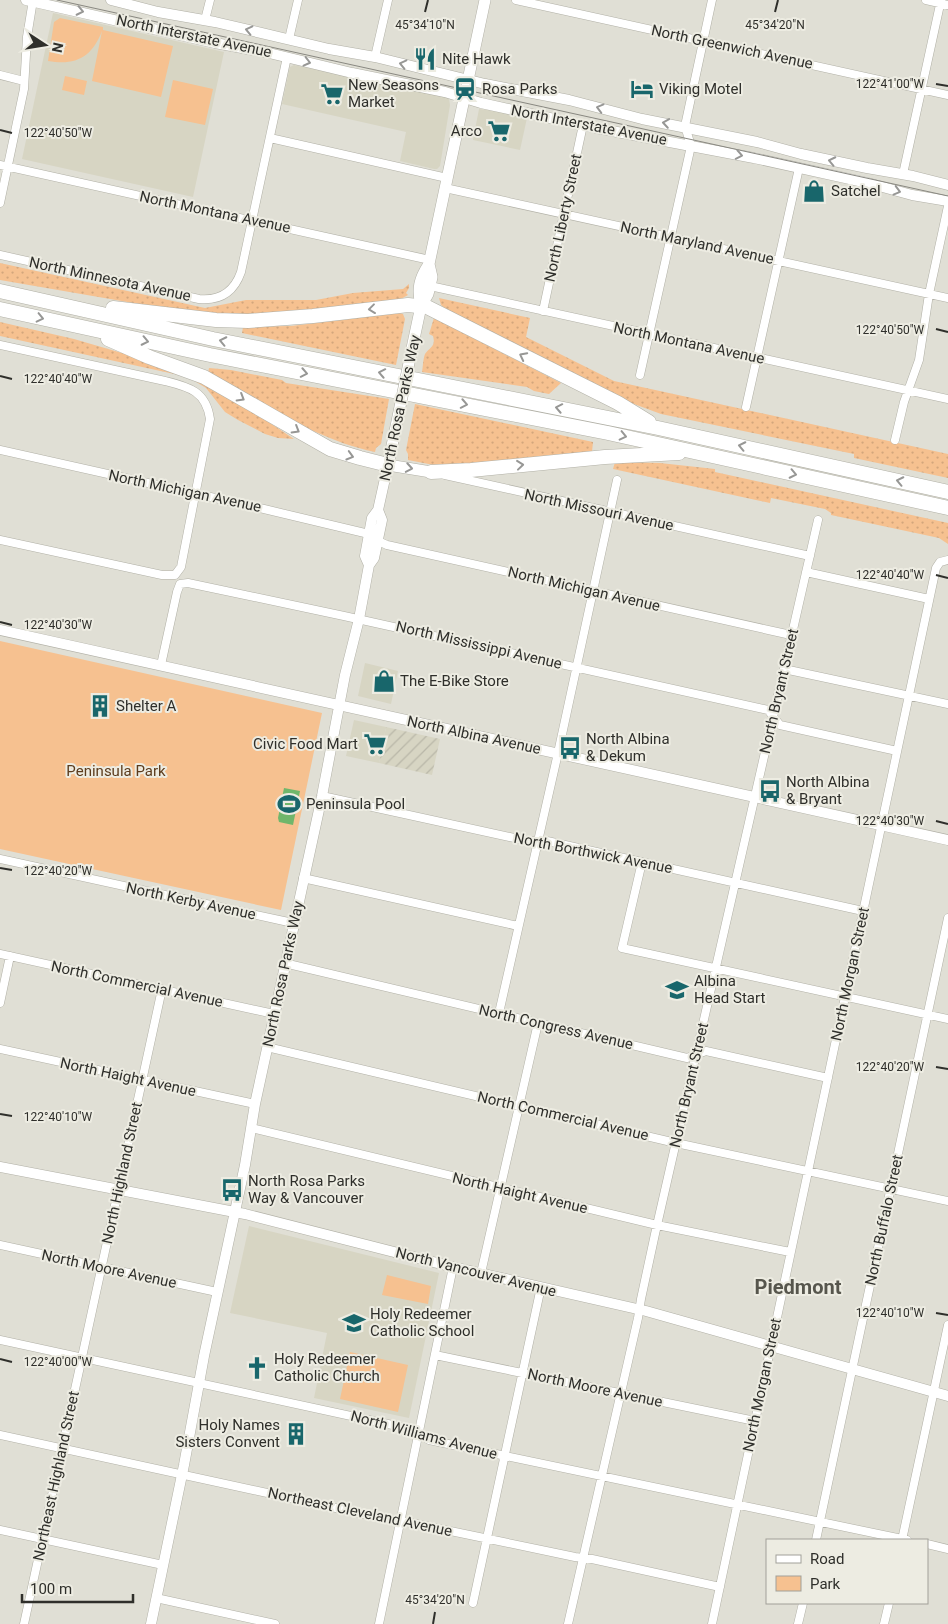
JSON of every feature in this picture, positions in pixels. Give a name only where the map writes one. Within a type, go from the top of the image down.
[{"type":"highway","points":[[0,291],[339,365],[658,428],[948,492]]},
{"type":"highway","points":[[50,302],[216,320],[248,321],[408,305],[421,306],[434,310],[618,403],[658,428]]},
{"type":"highway","points":[[0,309],[257,364],[548,421],[948,508]]},
{"type":"highway","points":[[80,327],[149,357],[204,377],[314,442],[330,449],[388,465]]},
{"type":"highway","points":[[430,472],[471,470],[605,457],[694,452]]},
{"type":"main road","name":"North Rosa Parks Way","points":[[421,306],[418,292],[422,274],[429,262],[485,0]]},
{"type":"main road","name":"North Rosa Parks Way","points":[[388,465],[421,306],[428,294],[432,277],[429,262]]},
{"type":"main road","name":"North Missouri Avenue","points":[[388,465],[430,472]]},
{"type":"street","name":"North Interstate Avenue","points":[[111,0],[158,12],[205,20],[538,95],[569,100],[647,120],[685,126],[850,165],[903,174],[948,185]]},
{"type":"street","points":[[205,20],[210,0]]},
{"type":"street","points":[[290,40],[298,0]]},
{"type":"street","points":[[375,58],[388,0]]},
{"type":"street","name":"North Greenwich Avenue","points":[[516,0],[948,95]]},
{"type":"street","points":[[640,375],[691,146],[685,126],[712,0]]},
{"type":"street","points":[[903,174],[943,3],[926,0]]},
{"type":"street","name":"North Interstate Avenue","points":[[31,1],[215,43],[445,92],[481,103],[798,168],[912,196],[948,201]]},
{"type":"street","points":[[0,203],[4,166],[24,80],[31,1]]},
{"type":"street","points":[[252,221],[287,57]]},
{"type":"street","points":[[0,75],[24,80]]},
{"type":"street","name":"North Liberty Street","points":[[543,311],[583,125]]},
{"type":"street","name":"North Maryland Avenue","points":[[270,138],[564,215],[948,298]]},
{"type":"street","name":"North Montana Avenue","points":[[4,166],[429,262]]},
{"type":"street","points":[[746,407],[798,168]]},
{"type":"street","points":[[895,440],[904,402],[919,360],[929,294],[948,206]]},
{"type":"street","name":"North Minnesota Avenue","points":[[0,255],[208,300],[221,297],[234,287],[239,280],[252,221]]},
{"type":"street","name":"North Montana Avenue","points":[[430,286],[948,399]]},
{"type":"street","points":[[0,345],[190,388],[202,397],[209,411],[210,419],[181,567],[176,574],[171,576],[162,575],[0,540]]},
{"type":"street","name":"North Michigan Avenue","points":[[0,450],[361,531],[383,544],[791,635]]},
{"type":"street","name":"North Rosa Parks Way","points":[[150,1624],[182,1474],[284,963],[322,796],[369,565],[374,558],[373,538],[382,520],[378,510],[388,465]]},
{"type":"street","name":"North Missouri Avenue","points":[[430,472],[810,556]]},
{"type":"street","points":[[499,1014],[617,480]]},
{"type":"street","name":"North Bryant Street","points":[[568,1624],[818,520]]},
{"type":"street","name":"North Morgan Street","points":[[712,1624],[929,599],[936,568],[940,562],[948,560]]},
{"type":"street","points":[[806,572],[929,599]]},
{"type":"street","name":"North Mississippi Avenue","points":[[161,666],[177,592],[182,583],[200,584],[768,710],[780,726],[897,751]]},
{"type":"street","name":"North Albina Avenue","points":[[0,630],[948,840]]},
{"type":"street","points":[[784,669],[948,704]]},
{"type":"street","name":"North Borthwick Avenue","points":[[322,796],[528,841],[547,842],[642,862],[863,912]]},
{"type":"street","name":"North Kerby Avenue","points":[[0,859],[294,923]]},
{"type":"street","points":[[642,862],[622,948],[948,1019]]},
{"type":"street","points":[[303,878],[518,926]]},
{"type":"street","name":"North Buffalo Street","points":[[816,1539],[948,918]]},
{"type":"street","name":"North Commercial Avenue","points":[[0,954],[274,1014]]},
{"type":"street","points":[[0,1003],[10,956]]},
{"type":"street","name":"North Congress Avenue","points":[[284,963],[687,1058],[706,1051],[828,1078]]},
{"type":"street","name":"North Highland Street","points":[[82,1357],[162,989]]},
{"type":"street","points":[[481,1273],[538,1023]]},
{"type":"street","name":"North Commercial Avenue","points":[[267,1047],[676,1143],[948,1201]]},
{"type":"street","name":"North Haight Avenue","points":[[0,1049],[255,1104]]},
{"type":"street","name":"North Haight Avenue","points":[[251,1128],[657,1225],[790,1252]]},
{"type":"street","name":"North Vancouver Avenue","points":[[0,1167],[235,1212],[454,1267],[639,1310],[948,1396]]},
{"type":"street","name":"North Moore Avenue","points":[[0,1245],[217,1292]]},
{"type":"street","points":[[379,1624],[454,1267]]},
{"type":"street","points":[[473,1604],[541,1287]]},
{"type":"street","points":[[904,1539],[948,1325]]},
{"type":"street","name":"North Williams Avenue","points":[[0,1340],[411,1429],[429,1440],[900,1539]]},
{"type":"street","name":"North Moore Avenue","points":[[435,1355],[755,1421]]},
{"type":"street","name":"Northeast Highland Street","points":[[24,1624],[82,1357]]},
{"type":"street","name":"Northeast Cleveland Avenue","points":[[0,1435],[720,1587]]},
{"type":"street","points":[[0,1530],[163,1565]]},
{"type":"street","points":[[928,1544],[948,1549]]},
{"type":"street","points":[[156,1598],[275,1624]]},
{"type":"street","points":[[798,1624],[803,1604]]},
{"type":"street","points":[[884,1624],[889,1604]]},
{"type":"shaded area","points":[[53,13],[224,52],[193,197],[22,159]]},
{"type":"shaded area","points":[[294,65],[445,96],[449,99],[450,105],[440,166],[434,169],[400,161],[406,132],[282,104],[290,67]]},
{"type":"shaded area","points":[[479,109],[527,118],[520,150],[473,140]]},
{"type":"shaded area","points":[[365,663],[398,671],[391,704],[358,696]]},
{"type":"shaded area","points":[[354,720],[386,727],[379,763],[346,756]]},
{"type":"shaded area","points":[[386,727],[440,739],[432,775],[379,763]]},
{"type":"shaded area","name":"Peninsula Pool","points":[[284,788],[300,791],[293,825],[279,822],[278,818]]},
{"type":"shaded area","name":"Holy Redeemer Catholic School","points":[[249,1226],[439,1273],[409,1418],[314,1398],[327,1333],[230,1313]]},
{"type":"green space","points":[[60,18],[103,27],[103,30],[173,46],[161,97],[92,81],[102,31],[93,47],[82,58],[67,62],[48,61],[54,22]]},
{"type":"green space","points":[[65,76],[87,81],[84,95],[62,90]]},
{"type":"green space","points":[[173,80],[213,89],[205,125],[165,117]]},
{"type":"green space","points":[[0,263],[205,308],[246,300],[316,300],[353,293],[403,289],[409,284],[409,288],[406,293],[408,295],[399,300],[270,314],[197,314],[0,280]]},
{"type":"green space","points":[[439,298],[530,318],[526,337],[614,381],[948,454],[948,478],[854,458],[854,454],[661,414],[615,397],[446,309],[441,305]]},
{"type":"green space","points":[[403,314],[405,319],[396,365],[242,333],[243,327],[291,326]]},
{"type":"green space","points":[[434,318],[561,383],[549,394],[534,391],[527,387],[422,372],[425,354],[434,342],[433,336],[429,334]]},
{"type":"green space","points":[[0,322],[74,339],[191,376],[255,413],[294,439],[278,438],[265,434],[238,420],[225,412],[206,388],[188,377],[0,336]]},
{"type":"green space","points":[[209,368],[231,370],[282,380],[286,383],[389,399],[381,444],[376,448],[375,452],[353,446],[310,429],[268,408],[208,373]]},
{"type":"green space","points":[[415,404],[593,442],[592,452],[482,464],[434,465],[408,460],[406,450]]},
{"type":"green space","points":[[615,462],[660,463],[715,469],[715,472],[948,523],[948,544],[939,538],[831,515],[825,509],[771,498],[770,503],[613,469]]},
{"type":"green space","name":"Peninsula Park","points":[[0,641],[322,713],[281,910],[0,849]]},
{"type":"green space","points":[[387,1275],[431,1286],[428,1304],[382,1295]]},
{"type":"green space","points":[[350,1352],[408,1365],[398,1412],[340,1399]]},
{"type":"tram line","points":[[57,0],[948,196]]},
{"type":"place","name":"Nite Hawk","points":[[425,59]]},
{"type":"place","name":"Rosa Parks","points":[[465,89]]},
{"type":"place","name":"Viking Motel","points":[[642,89]]},
{"type":"place","name":"New Seasons Market","points":[[332,94]]},
{"type":"place","name":"Arco","points":[[499,131]]},
{"type":"place","name":"Satchel","points":[[814,191]]},
{"type":"place","name":"The E-Bike Store","points":[[384,681]]},
{"type":"place","name":"Shelter A","points":[[100,706]]},
{"type":"place","name":"Civic Food Mart","points":[[375,744]]},
{"type":"place","name":"North Albina & Dekum","points":[[570,748]]},
{"type":"place","name":"North Albina & Bryant","points":[[770,791]]},
{"type":"place","name":"Peninsula Pool","points":[[289,804]]},
{"type":"place","name":"Albina Head Start","points":[[677,990]]},
{"type":"place","name":"North Rosa Parks Way & Vancouver","points":[[232,1190]]},
{"type":"place","name":"Holy Redeemer Catholic School","points":[[354,1323]]},
{"type":"place","name":"Holy Redeemer Catholic Church","points":[[257,1368]]},
{"type":"place","name":"Holy Names Sisters Convent","points":[[296,1434]]},
{"type":"district","name":"Piedmont","points":[[798,1287]]}]
